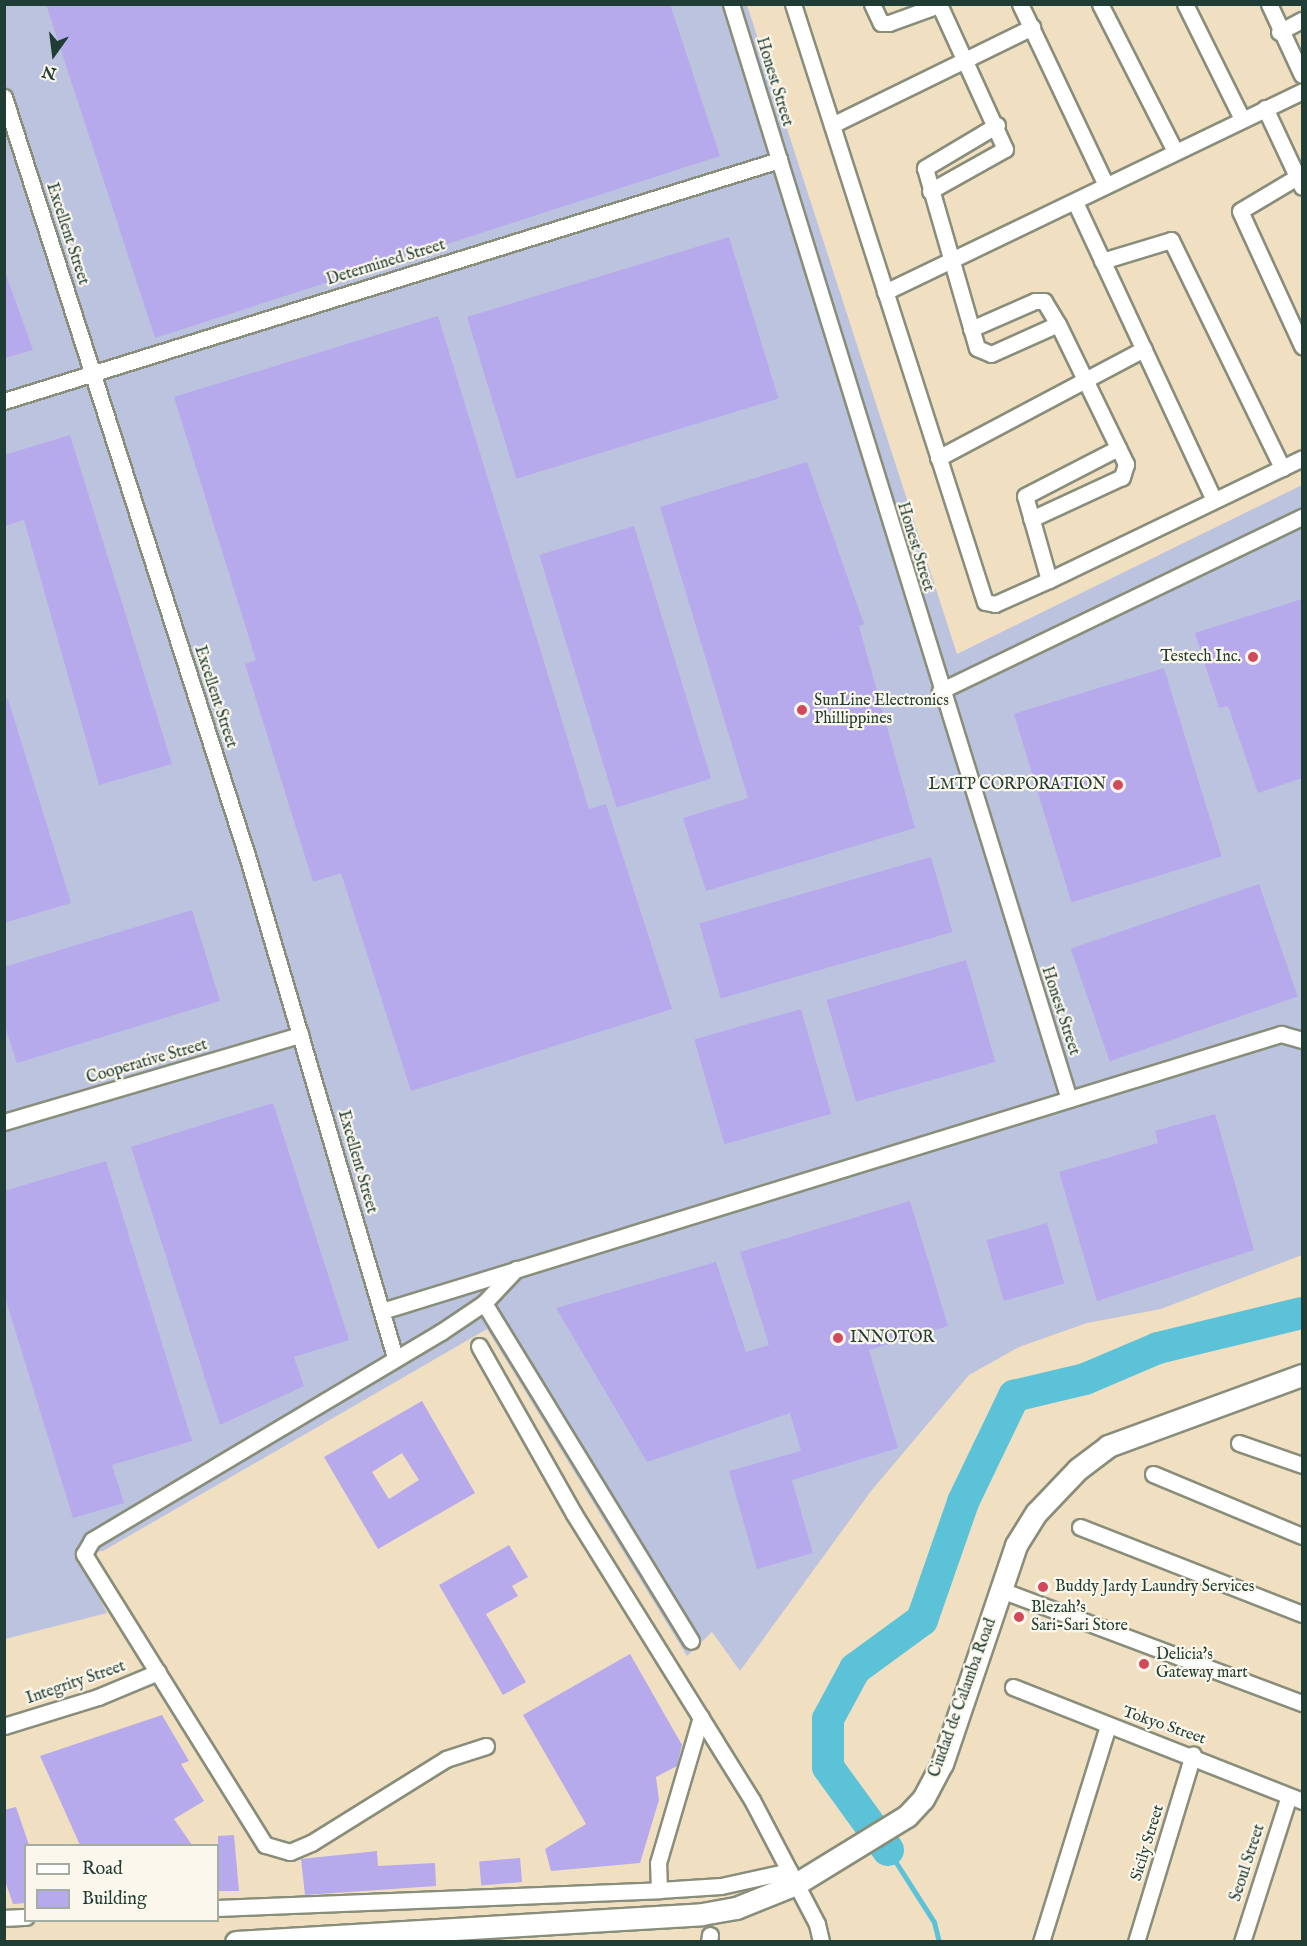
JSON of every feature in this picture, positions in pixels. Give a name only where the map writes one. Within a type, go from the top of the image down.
[{"type":"main road","name":"Ciudad de Calamba Road","points":[[236,1941],[702,1914],[736,1908],[792,1877],[829,1866],[907,1816],[942,1764],[1016,1545],[1037,1512],[1077,1468],[1108,1446],[1302,1375]]},
{"type":"street","name":"Honest Street","points":[[731,4],[940,692],[1069,1100]]},
{"type":"street","points":[[794,4],[985,602],[995,604],[1049,580],[1213,498],[1302,458]]},
{"type":"street","points":[[872,4],[881,23],[889,23],[939,5],[962,62],[997,125],[1005,150],[1000,156],[930,190]]},
{"type":"street","points":[[1020,4],[1106,185]]},
{"type":"street","points":[[1100,4],[1175,151]]},
{"type":"street","points":[[1185,4],[1242,119]]},
{"type":"street","points":[[1269,4],[1280,32],[1302,75]]},
{"type":"street","points":[[1280,32],[1302,20]]},
{"type":"street","points":[[832,125],[1032,27]]},
{"type":"street","points":[[885,292],[1302,91]]},
{"type":"street","name":"Excellent Street","points":[[4,97],[300,1035],[395,1357]]},
{"type":"street","points":[[1265,108],[1300,182],[1240,211],[1302,346]]},
{"type":"street","points":[[997,125],[925,168],[977,348],[991,354],[1058,324]]},
{"type":"street","name":"Determined Street","points":[[4,400],[779,160]]},
{"type":"street","points":[[1075,202],[1213,498]]},
{"type":"street","points":[[1102,261],[1171,240],[1282,468]]},
{"type":"street","points":[[971,328],[1035,301],[1044,301],[1058,324],[1126,464],[1122,477],[1031,519]]},
{"type":"street","points":[[938,458],[1085,378],[1144,349]]},
{"type":"street","points":[[1049,580],[1025,496],[1030,491],[1118,448]]},
{"type":"street","points":[[940,692],[1302,517]]},
{"type":"street","name":"Cooperative Street","points":[[4,1122],[300,1035]]},
{"type":"street","points":[[382,1311],[1281,1035],[1302,1040]]},
{"type":"street","points":[[486,1746],[446,1759],[290,1852],[266,1845],[84,1554],[92,1540],[484,1303],[516,1269]]},
{"type":"street","points":[[484,1303],[691,1641]]},
{"type":"street","points":[[479,1347],[555,1483],[701,1717],[792,1877],[821,1941]]},
{"type":"street","points":[[1239,1443],[1302,1466]]},
{"type":"street","points":[[1153,1474],[1302,1536]]},
{"type":"street","points":[[1080,1527],[1302,1614]]},
{"type":"street","points":[[1001,1590],[1302,1703]]},
{"type":"street","name":"Integrity Street","points":[[4,1726],[98,1697],[158,1672]]},
{"type":"street","name":"Tokyo Street","points":[[1013,1687],[1108,1726],[1193,1754],[1296,1798]]},
{"type":"street","points":[[659,1890],[658,1863],[701,1717]]},
{"type":"street","points":[[1041,1941],[1108,1726]]},
{"type":"street","name":"Sicily Street","points":[[1136,1941],[1193,1754]]},
{"type":"street","name":"Seoul Street","points":[[1242,1941],[1296,1798]]},
{"type":"street","points":[[219,1908],[659,1890],[721,1886],[792,1877]]},
{"type":"street","points":[[4,1918],[24,1917]]},
{"type":"shaded area","points":[[5,5],[747,5],[957,654],[1302,485],[1302,1255],[1161,1309],[1087,1323],[1019,1347],[969,1375],[871,1491],[740,1671],[712,1632],[687,1656],[487,1329],[103,1551],[78,1553],[107,1613],[5,1639]]},
{"type":"building","points":[[46,4],[670,4],[720,156],[155,338]]},
{"type":"building","points":[[729,237],[778,399],[516,479],[467,317]]},
{"type":"building","points":[[4,269],[33,350],[4,358]]},
{"type":"building","points":[[438,316],[589,809],[606,804],[672,1009],[411,1091],[341,873],[313,882],[245,664],[256,660],[174,397]]},
{"type":"building","points":[[70,435],[172,764],[99,785],[24,520],[4,526],[4,455]]},
{"type":"building","points":[[807,462],[864,624],[859,626],[915,828],[706,891],[683,818],[748,798],[660,507]]},
{"type":"building","points":[[634,526],[711,778],[617,807],[539,555]]},
{"type":"building","points":[[1302,599],[1302,778],[1258,793],[1228,706],[1219,708],[1195,633]]},
{"type":"building","name":"LMTP CORPORATION","points":[[1164,668],[1222,856],[1071,902],[1014,714]]},
{"type":"building","points":[[8,699],[71,903],[4,923],[4,700]]},
{"type":"building","points":[[931,857],[952,932],[721,998],[699,923]]},
{"type":"building","points":[[1259,884],[1298,997],[1110,1061],[1071,949]]},
{"type":"building","points":[[192,910],[220,1001],[17,1063],[4,1023],[4,967]]},
{"type":"building","points":[[966,960],[995,1062],[856,1102],[827,1000]]},
{"type":"building","points":[[801,1009],[831,1114],[724,1144],[694,1040]]},
{"type":"building","points":[[273,1103],[349,1340],[294,1357],[304,1386],[220,1425],[131,1147]]},
{"type":"building","points":[[1215,1114],[1254,1250],[1097,1301],[1059,1172],[1158,1143],[1155,1131]]},
{"type":"building","points":[[106,1161],[192,1441],[112,1465],[124,1503],[73,1518],[4,1294],[4,1191]]},
{"type":"building","points":[[910,1201],[948,1326],[869,1350],[898,1448],[792,1480],[813,1553],[757,1569],[729,1471],[801,1451],[790,1413],[647,1462],[556,1308],[716,1262],[746,1352],[769,1345],[740,1252]]},
{"type":"building","points":[[1047,1223],[1064,1284],[1004,1301],[986,1240]]},
{"type":"building","points":[[422,1401],[475,1493],[378,1549],[324,1457]],"holes":[[[402,1453],[419,1480],[389,1499],[372,1472]]]},
{"type":"building","points":[[509,1545],[528,1577],[512,1586],[518,1596],[486,1614],[526,1682],[503,1695],[439,1585]]},
{"type":"building","points":[[630,1654],[682,1745],[677,1766],[656,1777],[659,1800],[640,1863],[551,1871],[545,1849],[586,1824],[523,1715]]},
{"type":"building","points":[[162,1715],[189,1761],[181,1764],[204,1801],[174,1819],[191,1844],[80,1844],[40,1756]]},
{"type":"building","points":[[16,1807],[29,1844],[24,1844],[24,1903],[13,1904],[4,1878],[4,1810]]},
{"type":"building","points":[[234,1835],[239,1891],[219,1891],[218,1836]]},
{"type":"building","points":[[377,1851],[378,1866],[435,1863],[436,1886],[305,1895],[301,1859]]},
{"type":"building","points":[[520,1858],[522,1882],[481,1885],[479,1862]]},
{"type":"waterway","points":[[888,1850],[828,1767],[828,1719],[855,1669],[922,1620],[963,1502],[1014,1396],[1085,1379],[1158,1348],[1302,1313]]},
{"type":"waterway","points":[[888,1850],[934,1922],[939,1942]]},
{"type":"place","name":"Testech Inc.","points":[[1253,657]]},
{"type":"place","name":"SunLine Electronics Phillippines","points":[[802,710]]},
{"type":"place","name":"LMTP CORPORATION","points":[[1118,785]]},
{"type":"place","name":"INNOTOR","points":[[838,1338]]},
{"type":"place","name":"Buddy Jardy Laundry Services","points":[[1043,1587]]},
{"type":"place","name":"Blezah's Sari-Sari Store","points":[[1019,1617]]},
{"type":"place","name":"Delicia's Gateway mart","points":[[1144,1664]]}]
